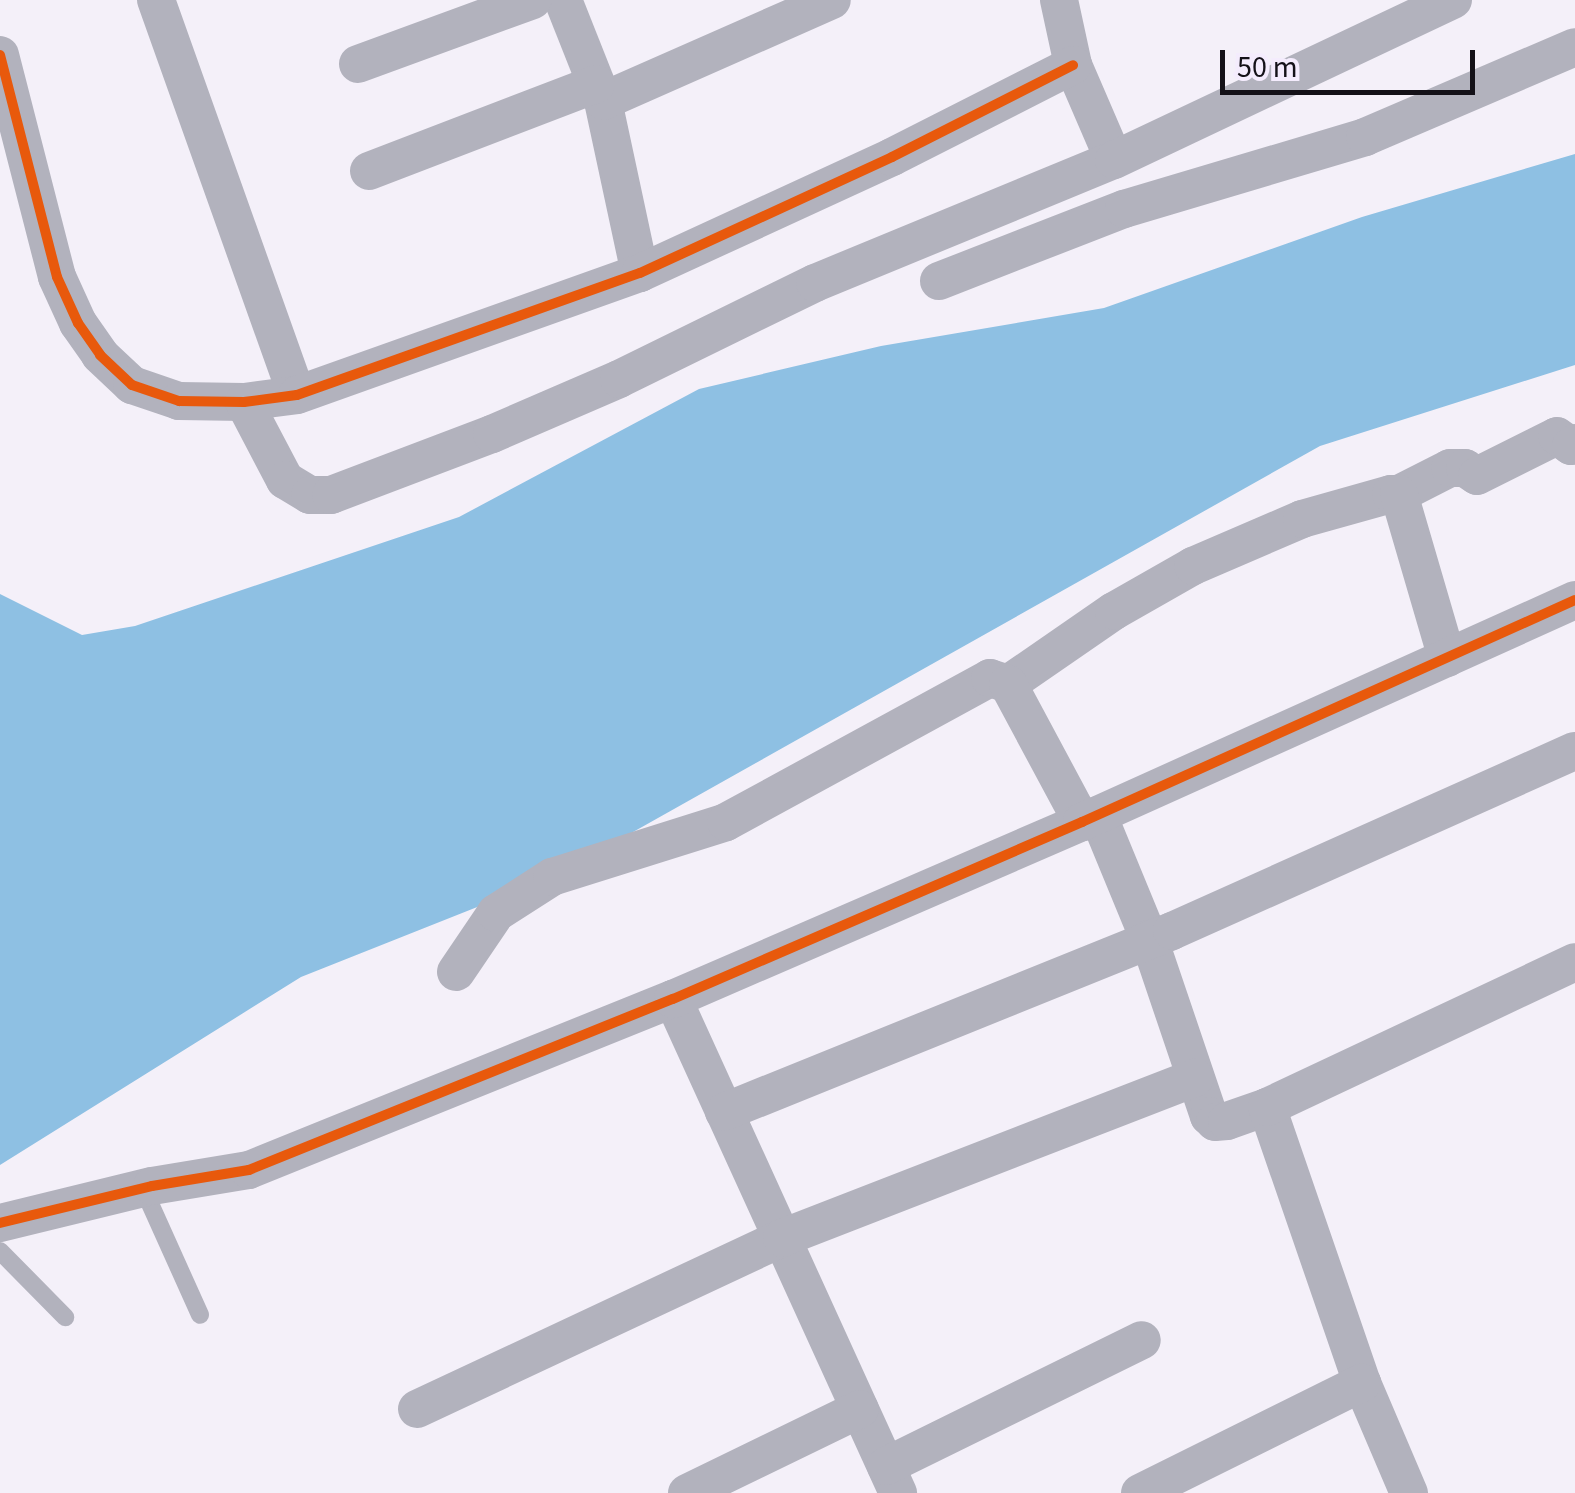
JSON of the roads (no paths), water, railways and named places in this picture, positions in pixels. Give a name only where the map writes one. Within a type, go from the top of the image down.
[{"type":"street","points":[[156,0],[297,395]]},
{"type":"street","points":[[358,64],[533,0]]},
{"type":"street","points":[[563,0],[599,92],[640,273]]},
{"type":"street","points":[[369,171],[599,92],[832,0]]},
{"type":"street","points":[[1059,0],[1073,65],[1114,160]]},
{"type":"street","points":[[244,402],[285,480],[310,495],[331,495],[492,434],[619,379],[814,283],[1114,160],[1452,0]]},
{"type":"street","points":[[939,282],[1124,210],[1365,136],[1575,47]]},
{"type":"street","points":[[0,55],[57,277],[78,322],[100,354],[132,384],[179,401],[244,402],[297,395],[640,273],[892,157],[1073,65]]},
{"type":"street","points":[[1008,684],[1114,611],[1194,566],[1302,518],[1399,494],[1450,468],[1465,468],[1477,476],[1557,436],[1570,446],[1575,443]]},
{"type":"street","points":[[1399,494],[1447,658]]},
{"type":"street","points":[[0,1224],[143,1188],[249,1170],[672,999],[1090,819],[1575,600]]},
{"type":"street","points":[[456,972],[496,913],[552,877],[726,822],[990,678],[1008,684],[1090,819],[1150,939],[1195,1078],[1215,1122],[1267,1107],[1575,962]]},
{"type":"street","points":[[724,1112],[1150,939],[1448,811],[1575,751]]},
{"type":"street","points":[[672,999],[892,1480],[1142,1340]]},
{"type":"street","points":[[417,1409],[782,1238],[1195,1078]]},
{"type":"street","points":[[1267,1107],[1362,1383],[1410,1493]]},
{"type":"street","points":[[1140,1493],[1362,1383]]},
{"type":"street","points":[[687,1493],[860,1409]]},
{"type":"lane","points":[[143,1188],[200,1315]]},
{"type":"lane","points":[[0,1250],[65,1318]]},
{"type":"water","points":[[1575,154],[1575,365],[1320,446],[553,877],[301,977],[0,1165],[0,594],[82,635],[135,626],[459,517],[699,389],[881,346],[1104,308],[1362,217]]}]
